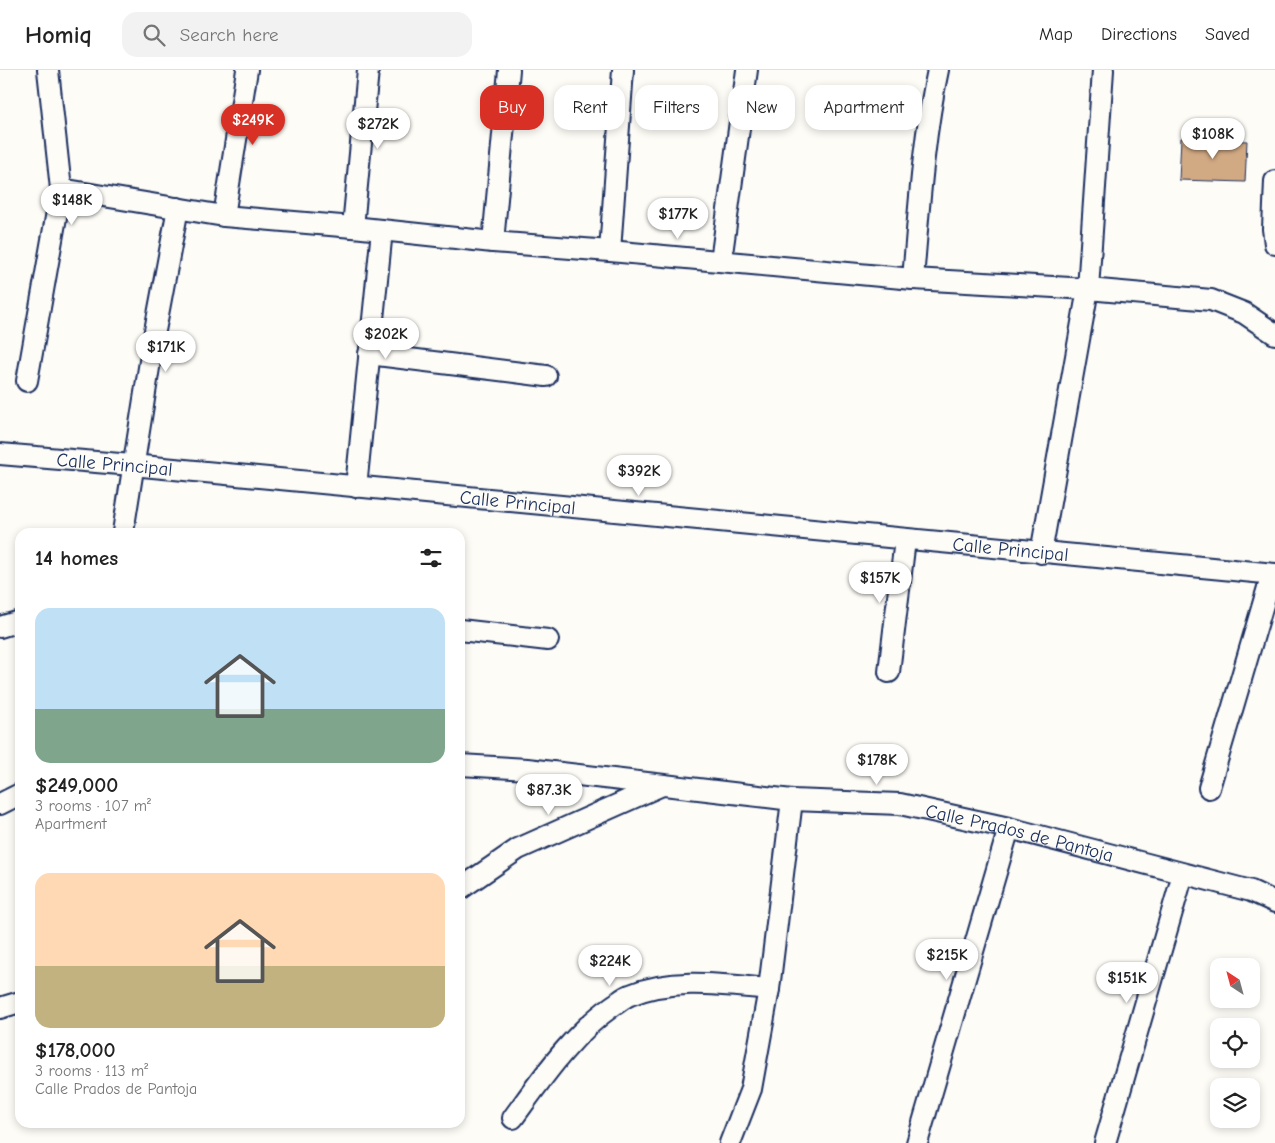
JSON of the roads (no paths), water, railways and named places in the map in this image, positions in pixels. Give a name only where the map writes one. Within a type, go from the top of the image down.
[{"type":"street","points":[[27,380],[60,189],[48,70]]},
{"type":"street","points":[[224,216],[247,70]]},
{"type":"street","points":[[353,227],[368,70]]},
{"type":"street","points":[[493,242],[509,70]]},
{"type":"street","points":[[610,251],[623,70]]},
{"type":"street","points":[[722,261],[747,70]]},
{"type":"street","points":[[914,279],[924,150],[938,70]]},
{"type":"street","points":[[1042,552],[1088,288],[1103,70]]},
{"type":"street","points":[[1275,181],[1273,229],[1275,244]]},
{"type":"street","points":[[60,189],[224,216],[493,242],[914,279],[1088,288],[1211,300],[1244,313],[1275,334]]},
{"type":"street","points":[[124,528],[132,465],[178,208]]},
{"type":"street","points":[[356,487],[382,230]]},
{"type":"street","points":[[370,354],[546,376]]},
{"type":"street","name":"Calle Principal","points":[[0,454],[1273,574]]},
{"type":"street","points":[[890,672],[905,540]]},
{"type":"street","points":[[1209,788],[1273,574]]},
{"type":"street","points":[[0,627],[15,622]]},
{"type":"street","points":[[465,631],[548,640]]},
{"type":"street","name":"Calle Prados de Pantoja","points":[[465,764],[527,769],[792,800],[900,804],[1010,828],[1250,891],[1275,902]]},
{"type":"street","points":[[465,886],[518,850],[662,785]]},
{"type":"street","points":[[0,804],[15,796]]},
{"type":"street","points":[[730,1143],[751,1089],[769,990],[792,800]]},
{"type":"street","points":[[917,1143],[1010,828]]},
{"type":"street","points":[[1105,1143],[1183,874]]},
{"type":"street","points":[[513,1118],[548,1069],[594,1019],[629,995],[661,987],[709,983],[769,990]]},
{"type":"street","points":[[0,1008],[15,1004]]}]
